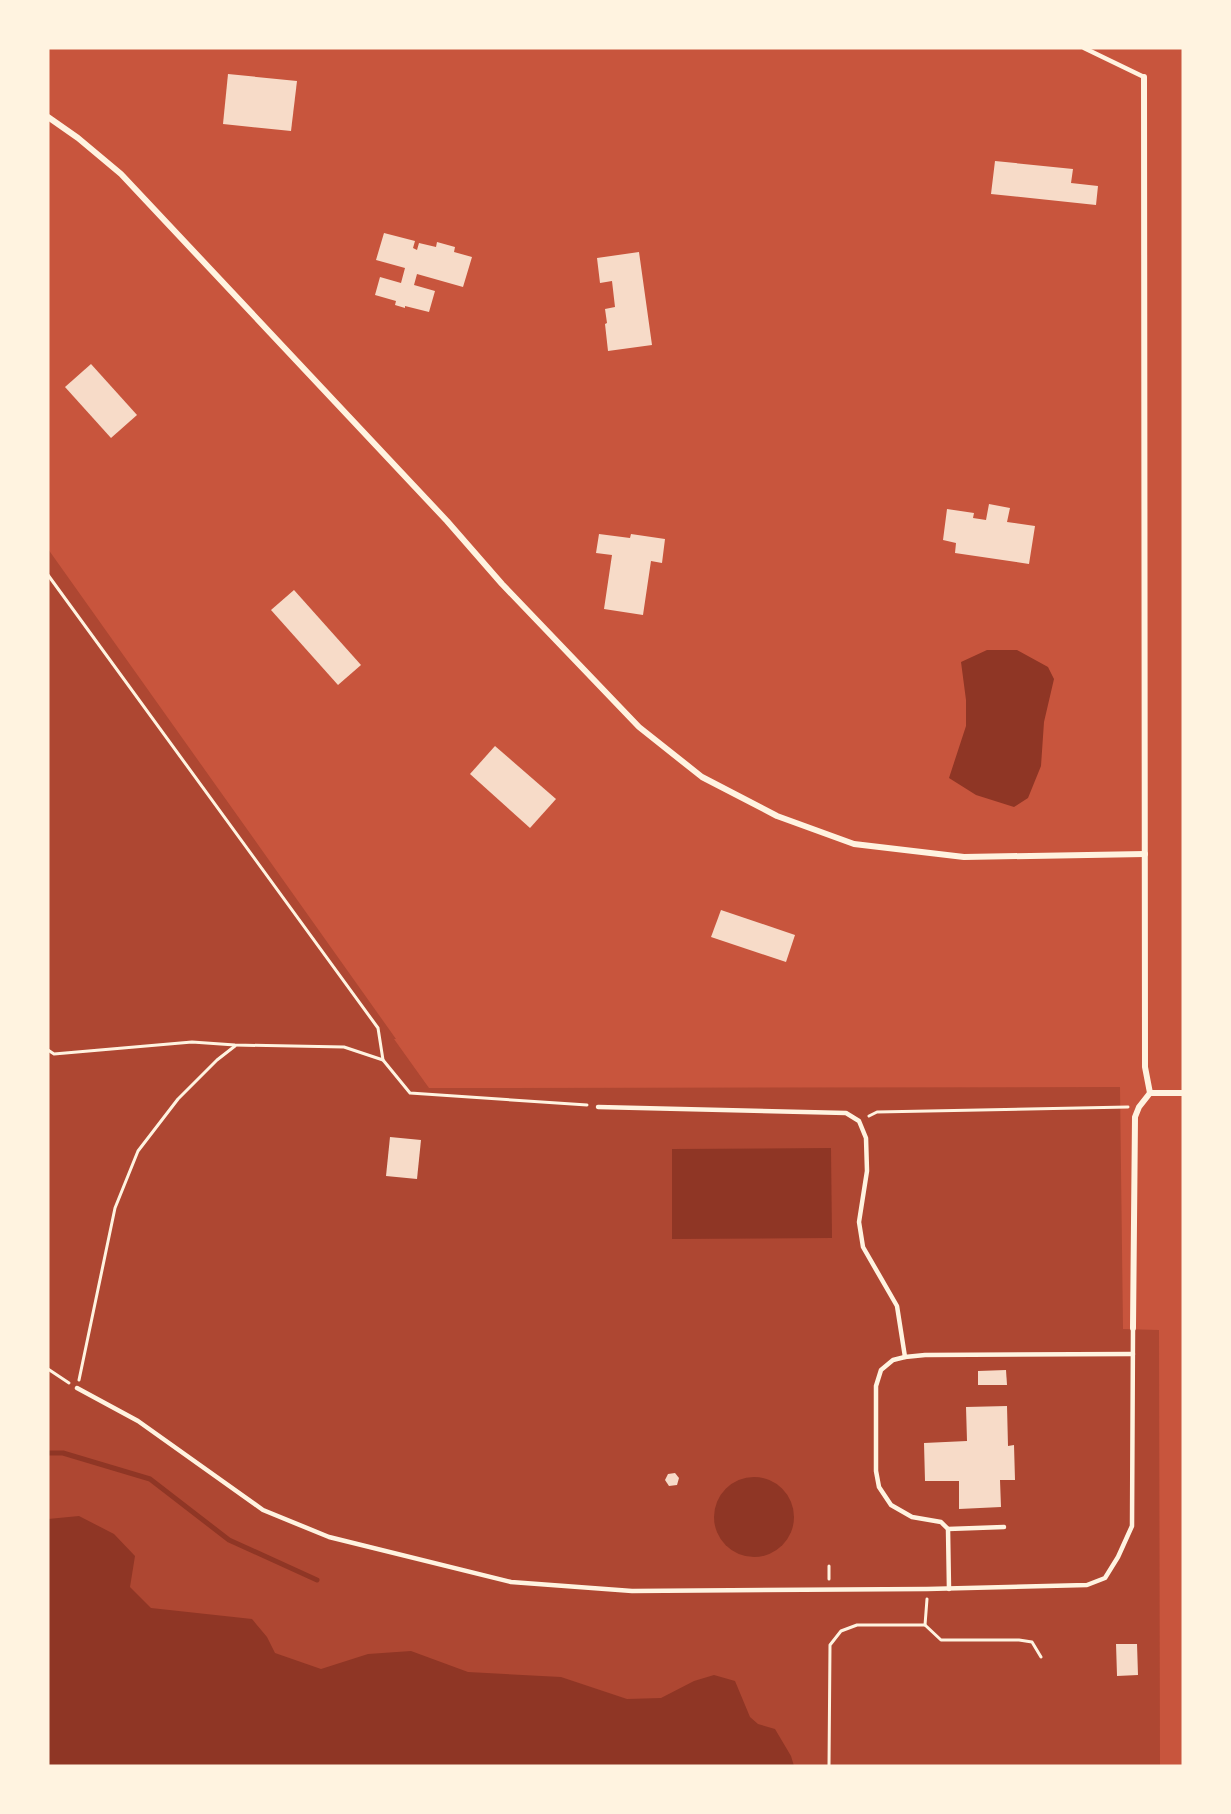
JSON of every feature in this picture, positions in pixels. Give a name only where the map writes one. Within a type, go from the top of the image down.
[{"type":"street","points":[[1133,1328],[1135,1117],[1139,1107],[1150,1093],[1145,1068],[1144,77]]},
{"type":"street","points":[[48,117],[78,138],[121,174],[447,520],[502,584],[631,719],[702,777],[777,816],[854,844],[964,857],[1145,854]]},
{"type":"street","points":[[1150,1093],[1183,1093]]},
{"type":"lane","points":[[1084,48],[1144,77]]},
{"type":"lane","points":[[598,1107],[846,1113],[859,1121],[866,1138],[867,1171],[859,1222],[863,1247],[897,1306],[905,1357]]},
{"type":"lane","points":[[77,1388],[138,1421],[263,1510],[329,1537],[511,1582],[632,1591],[949,1589],[1087,1585],[1106,1578],[1132,1526],[1133,1328]]},
{"type":"lane","points":[[949,1589],[948,1529],[941,1522],[912,1517],[891,1505],[879,1487],[876,1471],[876,1386],[881,1370],[893,1360],[926,1355],[1133,1354]]},
{"type":"lane","points":[[948,1529],[1004,1527]]},
{"type":"path","points":[[48,575],[378,1028],[383,1060],[410,1093],[598,1107]]},
{"type":"path","points":[[48,1059],[54,1054],[192,1042],[235,1046],[344,1047],[383,1060]]},
{"type":"path","points":[[48,1369],[77,1388],[115,1208],[138,1151],[178,1099],[217,1060],[235,1046]]},
{"type":"path","points":[[48,1050],[54,1054]]},
{"type":"path","points":[[859,1121],[877,1112],[1139,1107]]},
{"type":"path","points":[[829,1566],[829,1572]]},
{"type":"path","points":[[925,1625],[927,1589]]},
{"type":"path","points":[[829,1766],[830,1646],[841,1630],[857,1625],[925,1625],[941,1640],[1032,1642],[1041,1657]]},
{"type":"shaded area","points":[[48,549],[429,1088],[1120,1087],[1123,1329],[1159,1330],[1160,1766],[48,1766]]},
{"type":"shaded area","points":[[987,650],[1017,650],[1048,667],[1054,679],[1044,722],[1041,766],[1028,798],[1014,807],[976,795],[949,778],[966,726],[966,700],[961,662]]},
{"type":"shaded area","points":[[831,1148],[832,1238],[672,1239],[672,1149]]},
{"type":"shaded area","points":[[754,1477],[769,1480],[782,1489],[791,1502],[794,1517],[791,1532],[782,1545],[769,1554],[754,1557],[739,1554],[726,1545],[717,1532],[714,1517],[717,1502],[726,1489],[739,1480]]},
{"type":"shaded area","points":[[79,1516],[114,1534],[135,1556],[130,1587],[151,1608],[252,1619],[267,1637],[275,1653],[321,1669],[368,1654],[411,1651],[468,1672],[561,1677],[627,1699],[661,1698],[694,1681],[714,1675],[735,1681],[750,1717],[758,1724],[775,1729],[791,1756],[794,1766],[48,1766],[48,1519]]},
{"type":"building","points":[[228,74],[297,81],[291,131],[223,124]]},
{"type":"building","points":[[995,161],[1073,169],[1071,183],[1098,186],[1096,205],[991,194]]},
{"type":"building","points":[[384,233],[415,241],[413,248],[417,250],[419,243],[436,247],[437,242],[455,247],[454,252],[472,257],[463,287],[417,274],[414,285],[435,291],[429,312],[395,305],[396,301],[375,295],[380,277],[401,283],[405,268],[376,260]]},
{"type":"building","points":[[639,252],[652,345],[608,351],[605,309],[615,307],[612,281],[600,283],[597,258]]},
{"type":"building","points":[[91,364],[137,415],[111,438],[65,387]]},
{"type":"building","points":[[989,504],[1010,508],[1007,522],[1035,526],[1029,564],[955,553],[956,543],[943,540],[947,509],[974,513],[973,518],[986,520]]},
{"type":"building","points":[[599,534],[630,538],[631,534],[665,539],[662,563],[651,561],[643,615],[604,609],[612,555],[596,553]]},
{"type":"building","points":[[294,590],[361,665],[338,685],[271,610]]},
{"type":"building","points":[[495,746],[556,799],[530,828],[470,774]]},
{"type":"building","points":[[721,910],[795,935],[786,962],[711,937]]},
{"type":"building","points":[[390,1137],[421,1140],[417,1179],[386,1176]]},
{"type":"building","points":[[1006,1370],[1007,1385],[978,1385],[978,1371]]},
{"type":"building","points":[[1007,1406],[1008,1446],[1014,1445],[1015,1480],[1000,1480],[1001,1507],[959,1509],[959,1481],[925,1481],[924,1443],[967,1441],[966,1407]]},
{"type":"building","points":[[675,1473],[679,1478],[677,1485],[669,1486],[665,1480],[668,1474]]},
{"type":"building","points":[[1116,1644],[1137,1644],[1138,1675],[1117,1676]]},
{"type":"waterway","points":[[48,1453],[63,1453],[150,1479],[229,1540],[317,1580]]}]
